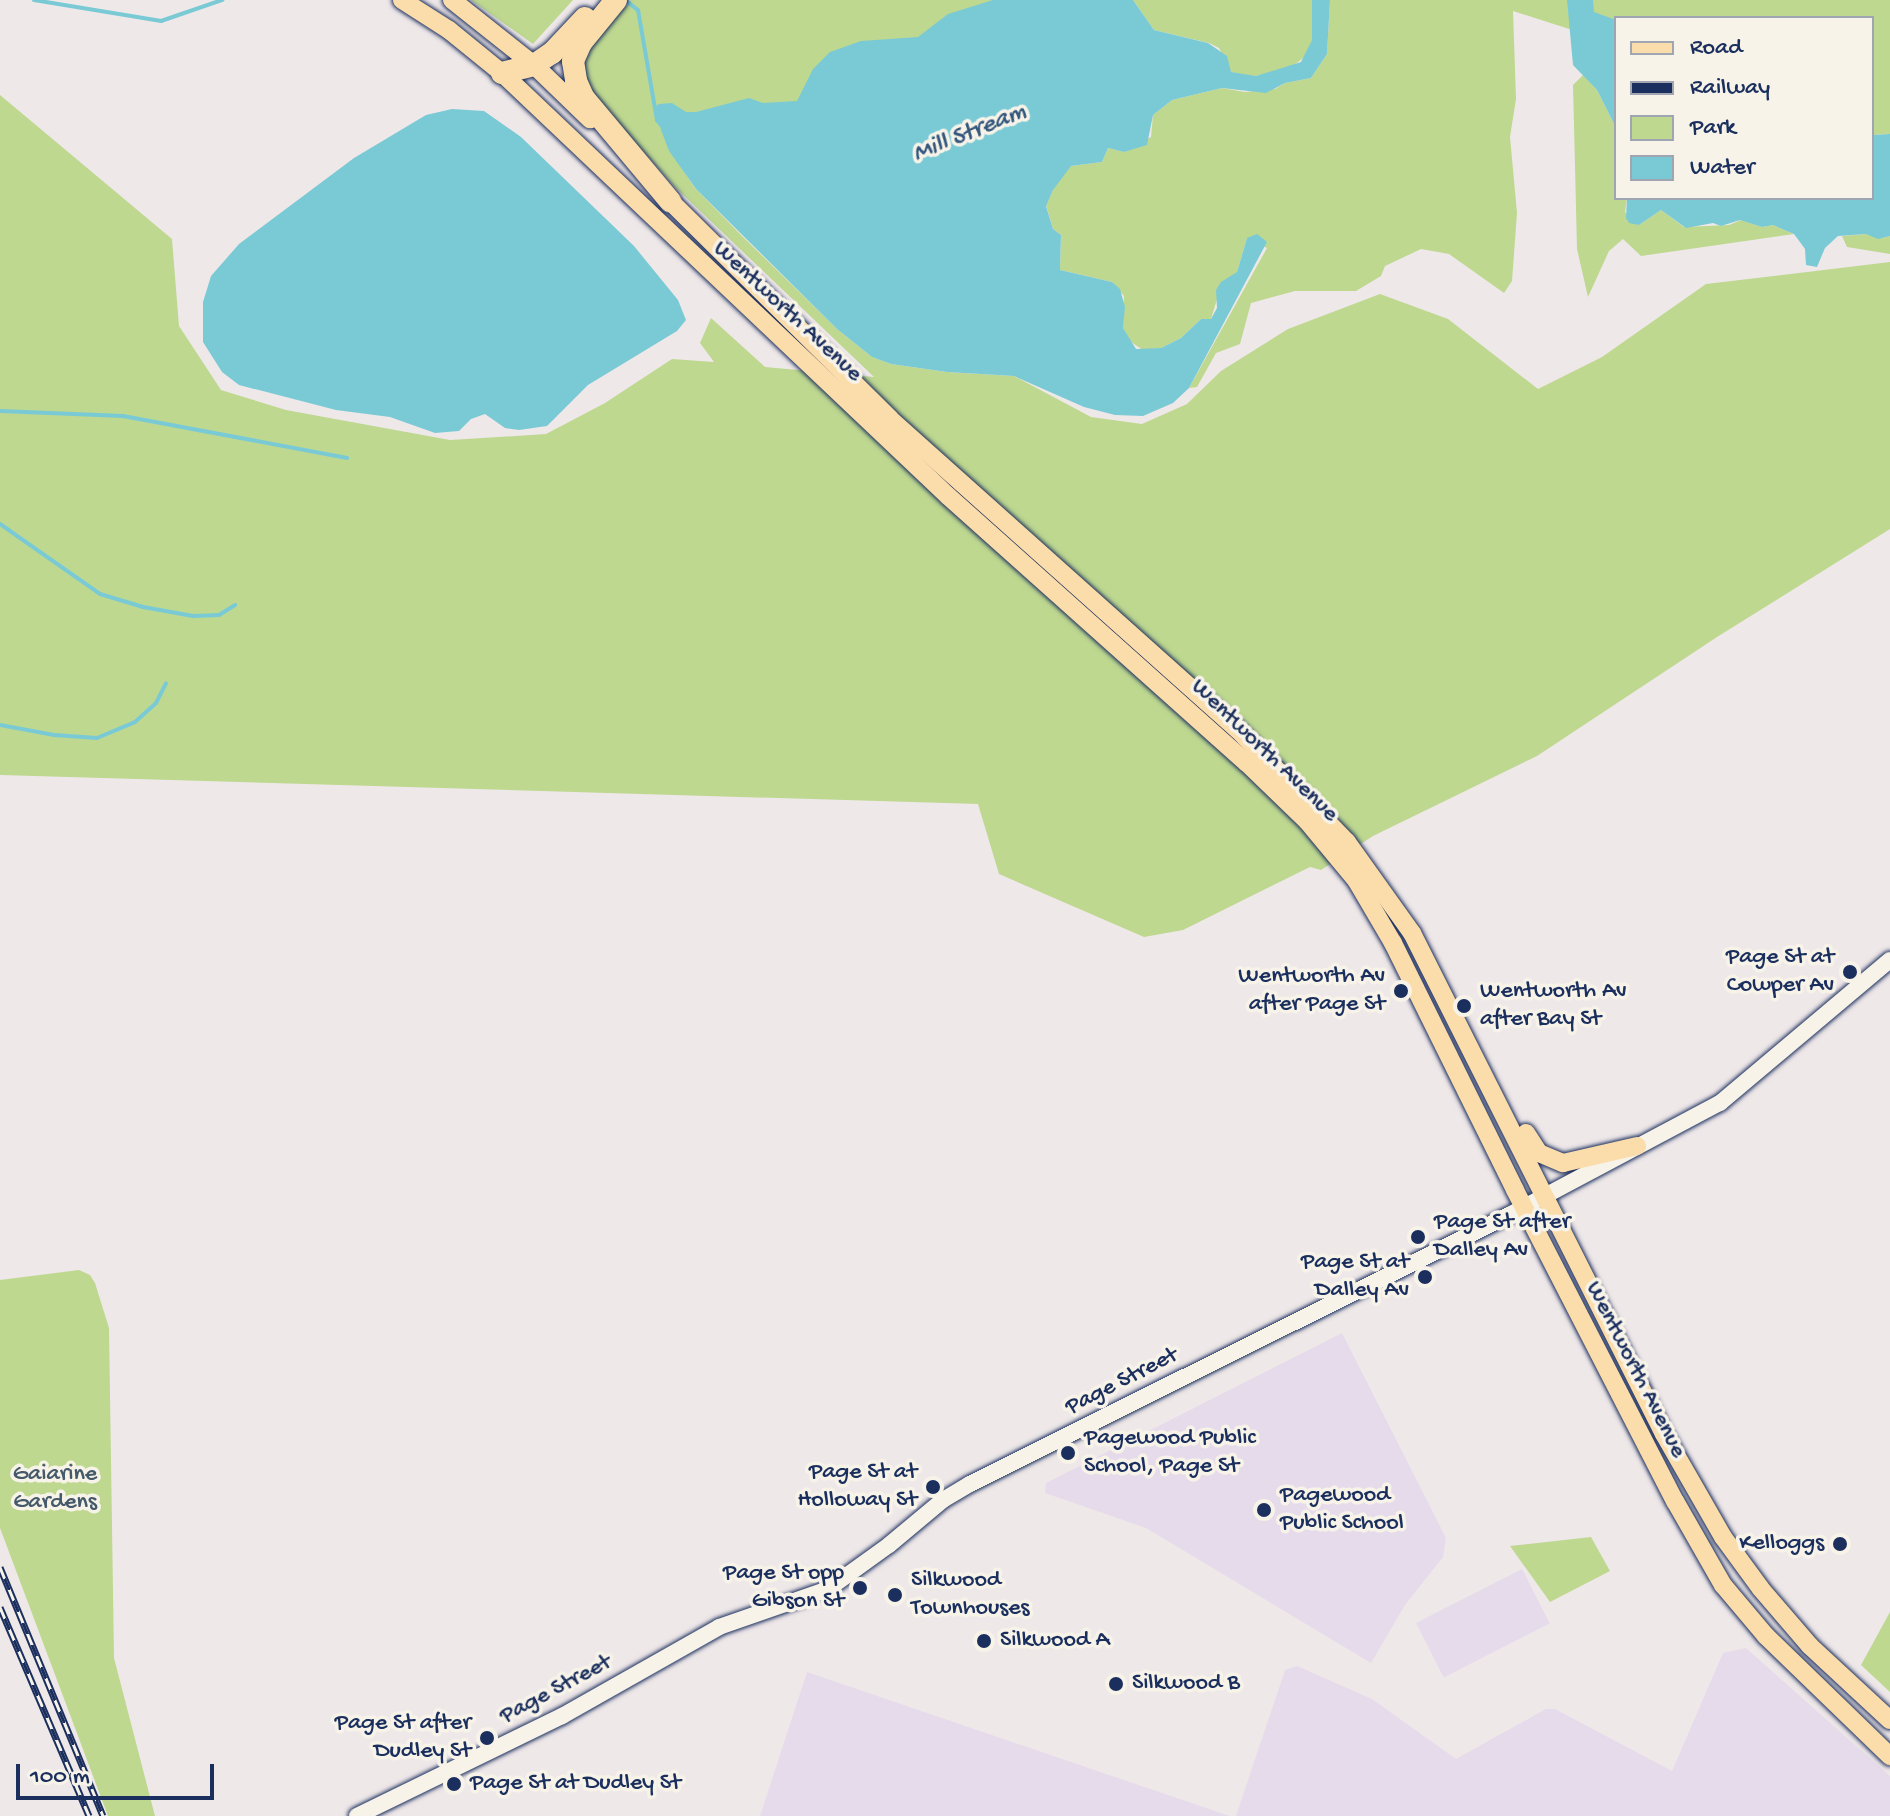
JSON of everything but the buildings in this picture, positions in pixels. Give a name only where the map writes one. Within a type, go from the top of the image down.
[{"type":"highway","points":[[502,73],[534,65],[609,2]]},
{"type":"highway","points":[[609,2],[581,43],[573,61],[576,81],[583,97],[670,201]]},
{"type":"main road","name":"Wentworth Avenue","points":[[452,0],[534,65],[890,419],[1238,730],[1347,842],[1412,933],[1689,1480],[1761,1589],[1810,1646],[1890,1720]]},
{"type":"main road","name":"Wentworth Avenue","points":[[411,3],[502,73],[948,496],[1307,821],[1356,880],[1393,943],[1675,1501],[1738,1605],[1890,1756]]},
{"type":"main road","name":"Page Street","points":[[357,1816],[562,1716],[719,1627],[828,1589],[889,1545],[943,1500],[970,1484],[1524,1207],[1720,1103],[1890,960]]},
{"type":"main road","points":[[1491,1087],[1518,1116],[1533,1147],[1551,1161],[1570,1163],[1637,1146]]},
{"type":"main road","points":[[1738,1605],[1761,1589]]},
{"type":"shaded area","name":"Pagewood Public School","points":[[1342,1333],[1446,1538],[1443,1557],[1405,1605],[1371,1663],[1146,1528],[1045,1493],[1046,1483]]},
{"type":"shaded area","points":[[1522,1569],[1550,1623],[1444,1677],[1416,1623]]},
{"type":"shaded area","points":[[1746,1648],[1890,1776],[1890,1816],[1236,1816],[1285,1670],[1297,1666],[1372,1699],[1456,1759],[1546,1709],[1555,1709],[1672,1771],[1723,1653]]},
{"type":"shaded area","points":[[807,1672],[1112,1776],[1230,1816],[760,1816]]},
{"type":"green space","points":[[471,0],[573,0],[533,44]]},
{"type":"green space","points":[[631,0],[1025,0],[682,169],[695,188],[742,236],[837,329],[872,357],[891,364],[947,372],[1014,376],[1091,417],[1142,424],[1187,404],[1221,371],[1288,329],[1380,294],[1448,319],[1538,389],[1602,357],[1706,284],[1890,262],[1890,529],[1717,637],[1537,756],[1373,836],[1321,870],[1310,867],[1183,930],[1144,937],[999,874],[978,804],[0,775],[0,95],[172,239],[179,326],[221,390],[286,410],[450,440],[546,434],[605,403],[672,359],[714,362],[700,343],[711,318],[765,367],[874,377],[674,186],[586,87],[580,60]]},
{"type":"green space","points":[[1133,0],[1312,0],[1312,40],[1307,55],[1289,69],[1256,76],[1241,75],[1231,72],[1219,48],[1154,30]]},
{"type":"green space","points":[[1330,0],[1890,0],[1890,134],[1874,135],[1874,16],[1614,16],[1614,43],[1513,11],[1516,99],[1510,137],[1517,213],[1512,281],[1504,293],[1449,254],[1421,249],[1385,266],[1381,276],[1356,291],[1295,291],[1251,303],[1240,344],[1216,353],[1197,387],[1189,388],[1267,248],[1247,238],[1237,272],[1218,296],[1211,319],[1201,319],[1181,338],[1161,348],[1143,350],[1128,340],[1123,328],[1124,296],[1112,282],[1060,270],[1061,235],[1053,229],[1046,205],[1057,181],[1071,166],[1102,162],[1108,148],[1124,152],[1151,137],[1153,115],[1172,100],[1222,88],[1245,92],[1275,89],[1285,83],[1311,78],[1327,54]]},
{"type":"green space","points":[[1583,75],[1597,90],[1614,124],[1614,200],[1627,200],[1625,212],[1639,225],[1661,210],[1684,227],[1729,225],[1741,220],[1762,227],[1773,225],[1794,234],[1641,256],[1623,239],[1609,251],[1588,297],[1577,249],[1573,85]]},
{"type":"green space","points":[[1866,234],[1882,238],[1890,236],[1890,254],[1847,247],[1842,236]]},
{"type":"green space","name":"Gaiarine Gardens","points":[[79,1270],[90,1275],[95,1283],[109,1328],[114,1658],[155,1816],[108,1816],[0,1528],[0,1280]]},
{"type":"green space","points":[[1591,1537],[1610,1571],[1550,1602],[1510,1546]]},
{"type":"green space","points":[[1890,1612],[1890,1692],[1861,1665]]},
{"type":"water","points":[[993,0],[1133,0],[1154,30],[1208,43],[1227,56],[1231,72],[1256,76],[1301,62],[1312,40],[1312,0],[1330,0],[1327,54],[1311,78],[1285,83],[1266,93],[1222,88],[1172,100],[1153,115],[1147,145],[1124,152],[1108,148],[1102,162],[1071,166],[1053,190],[1046,206],[1053,229],[1061,235],[1060,270],[1112,282],[1120,289],[1125,307],[1123,328],[1136,349],[1161,348],[1181,338],[1201,319],[1211,319],[1217,308],[1216,290],[1221,282],[1237,272],[1247,238],[1257,234],[1267,242],[1189,388],[1173,403],[1143,416],[1115,415],[1084,407],[1014,376],[947,372],[891,364],[872,357],[837,329],[696,189],[669,151],[661,130],[655,107],[659,104],[672,103],[686,112],[696,112],[749,98],[763,103],[797,101],[813,69],[830,52],[861,41],[918,37],[948,14]]},
{"type":"water","points":[[1567,0],[1593,0],[1594,12],[1614,19],[1614,124],[1597,90],[1573,65]]},
{"type":"water","points":[[452,109],[484,111],[521,137],[634,246],[678,300],[686,320],[677,331],[588,385],[547,426],[519,430],[505,428],[485,414],[471,419],[459,431],[435,433],[390,417],[336,410],[239,385],[222,372],[203,342],[203,302],[211,276],[239,244],[354,158],[426,115]]},
{"type":"water","points":[[1890,134],[1890,236],[1878,239],[1866,234],[1838,236],[1825,248],[1817,267],[1806,265],[1805,249],[1794,234],[1773,225],[1762,227],[1740,220],[1721,226],[1713,223],[1686,228],[1661,210],[1639,225],[1629,223],[1626,218],[1627,200],[1874,200],[1874,135]]},
{"type":"waterway","name":"Mill Stream","points":[[34,0],[161,21],[222,0]]},
{"type":"waterway","name":"Mill Stream","points":[[625,0],[638,10],[657,120],[661,125]]},
{"type":"waterway","points":[[0,411],[123,416],[347,458]]},
{"type":"waterway","points":[[0,524],[100,594],[143,607],[193,616],[219,615],[235,605]]},
{"type":"waterway","points":[[0,725],[54,735],[97,738],[135,722],[156,703],[166,683]]},
{"type":"railway","points":[[0,1567],[103,1816]]},
{"type":"railway","points":[[0,1607],[89,1816]]},
{"type":"place","name":"Page St at Cowper Av","points":[[1850,972]]},
{"type":"place","name":"Wentworth Av after Page St","points":[[1401,991]]},
{"type":"place","name":"Wentworth Av after Bay St","points":[[1464,1006]]},
{"type":"place","name":"Page St after Dalley Av","points":[[1418,1237]]},
{"type":"place","name":"Page St at Dalley Av","points":[[1425,1277]]},
{"type":"place","name":"Pagewood Public School, Page St","points":[[1068,1453]]},
{"type":"place","name":"Page St at Holloway St","points":[[933,1487]]},
{"type":"place","name":"Pagewood Public School","points":[[1264,1510]]},
{"type":"place","name":"Kelloggs","points":[[1840,1544]]},
{"type":"place","name":"Page St opp Gibson St","points":[[860,1588]]},
{"type":"place","name":"Silkwood Townhouses","points":[[895,1595]]},
{"type":"place","name":"Silkwood A","points":[[984,1641]]},
{"type":"place","name":"Silkwood B","points":[[1116,1684]]},
{"type":"place","name":"Page St after Dudley St","points":[[487,1738]]},
{"type":"place","name":"Page St at Dudley St","points":[[454,1784]]}]
